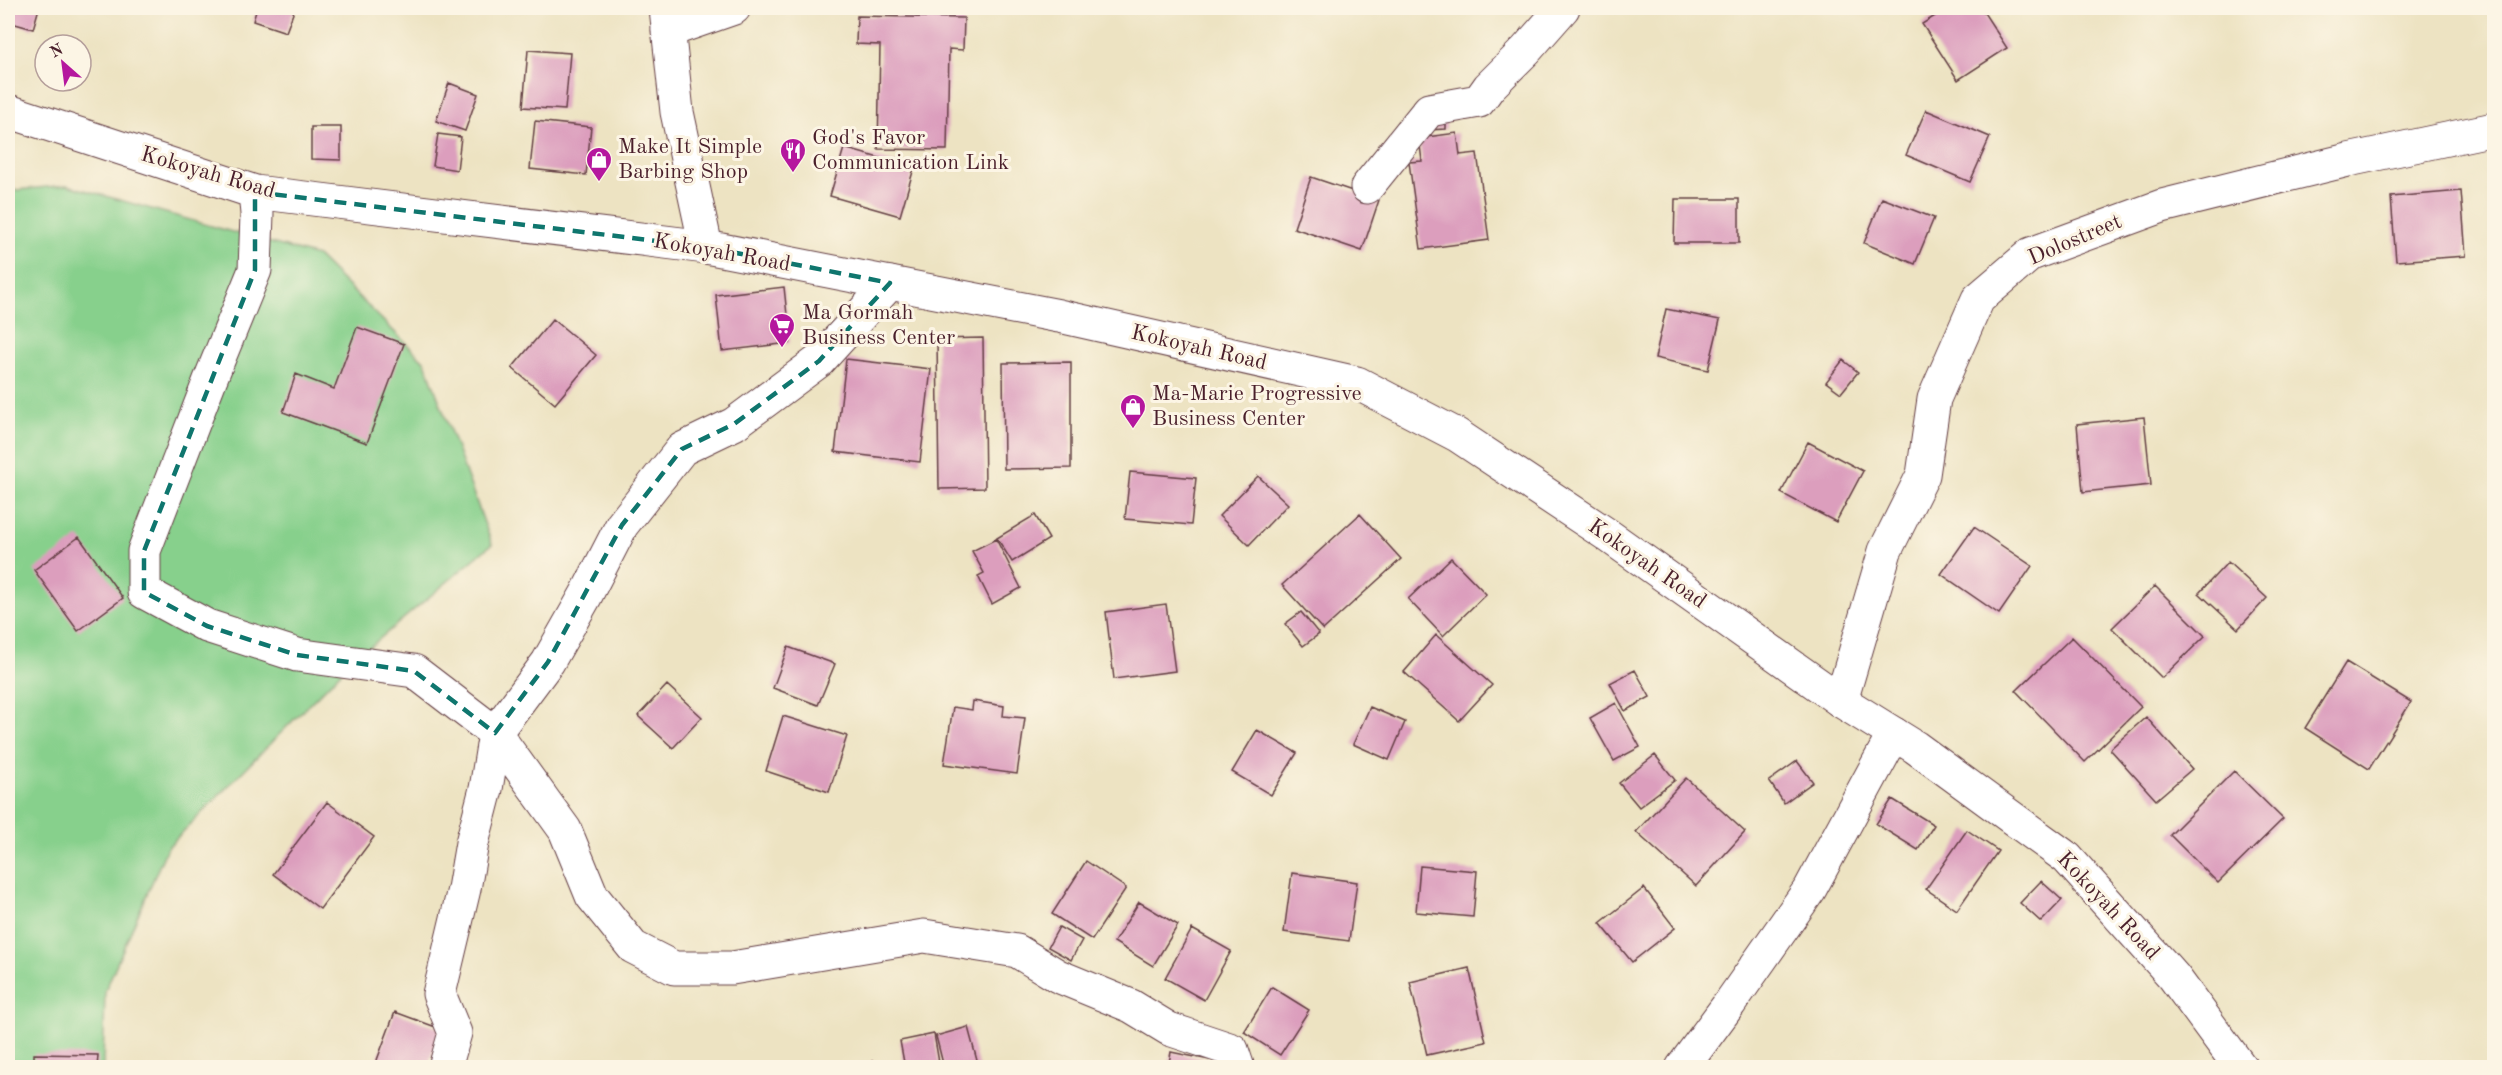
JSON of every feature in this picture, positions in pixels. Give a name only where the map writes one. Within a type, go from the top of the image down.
[{"type":"street","points":[[706,247],[677,112],[667,20],[734,8]]},
{"type":"street","points":[[1367,187],[1429,110],[1479,101],[1489,87],[1563,8]]},
{"type":"street","name":"Kokoyah Road","points":[[8,111],[255,192],[706,247],[1059,316],[1357,383],[1457,435],[1606,534],[1841,701],[1894,734],[2067,858],[2174,977],[2241,1068]]},
{"type":"street","name":"Dolostreet","points":[[1841,701],[1885,551],[1923,475],[1934,399],[1978,298],[2031,254],[2162,206],[2348,160],[2494,129]]},
{"type":"street","points":[[255,192],[258,214],[255,270],[144,551],[144,592],[207,626],[297,654],[414,671],[495,733],[565,830],[592,896],[633,947],[674,968],[732,968],[924,936],[1017,951],[1058,975],[1131,1006],[1169,1029],[1232,1050],[1238,1068]]},
{"type":"street","points":[[445,1068],[455,1033],[439,994],[486,789],[495,733],[548,662],[586,596],[622,525],[682,449],[734,424],[819,361],[890,283]]},
{"type":"street","points":[[1682,1068],[1730,1004],[1810,889],[1894,734]]},
{"type":"highlighted area","points":[[255,192],[706,247],[890,283],[819,361],[734,424],[682,449],[622,525],[548,662],[495,733],[414,671],[297,655],[207,626],[144,592],[144,551],[255,270]]},
{"type":"green space","points":[[67,185],[317,256],[425,362],[492,544],[345,668],[167,848],[105,991],[103,1067],[8,1068],[8,191]]},
{"type":"building","points":[[8,8],[39,8],[33,29],[8,22]]},
{"type":"building","points":[[257,8],[295,8],[286,32],[253,21]]},
{"type":"building","points":[[1948,8],[1981,8],[2007,48],[1958,80],[1922,24]]},
{"type":"building","points":[[857,16],[964,18],[963,50],[949,49],[947,150],[878,149],[880,45],[856,44]]},
{"type":"building","points":[[528,50],[570,53],[565,110],[523,107]]},
{"type":"building","points":[[449,83],[478,94],[465,131],[436,121]]},
{"type":"building","points":[[1926,110],[1990,137],[1970,182],[1906,155]]},
{"type":"building","points":[[1446,117],[1446,129],[1427,130]]},
{"type":"building","points":[[535,121],[591,127],[586,175],[530,169]]},
{"type":"building","points":[[311,127],[341,127],[341,160],[311,159]]},
{"type":"building","points":[[1457,133],[1460,155],[1477,153],[1489,240],[1421,249],[1409,162],[1422,161],[1419,138]]},
{"type":"building","points":[[438,134],[461,137],[457,170],[433,166]]},
{"type":"building","points":[[844,148],[914,168],[900,216],[830,196]]},
{"type":"building","points":[[1311,177],[1379,200],[1362,251],[1294,228]]},
{"type":"building","points":[[2461,191],[2466,256],[2396,261],[2391,197]]},
{"type":"building","points":[[1882,198],[1934,218],[1915,264],[1864,243]]},
{"type":"building","points":[[1675,199],[1739,199],[1739,243],[1674,243]]},
{"type":"building","points":[[784,287],[790,343],[722,351],[716,295]]},
{"type":"building","points":[[1666,309],[1720,320],[1708,370],[1655,358]]},
{"type":"building","points":[[553,319],[596,355],[555,404],[512,368]]},
{"type":"building","points":[[357,327],[404,344],[367,443],[283,412],[296,374],[334,389]]},
{"type":"building","points":[[983,338],[985,488],[939,489],[937,339]]},
{"type":"building","points":[[846,359],[931,369],[920,462],[835,452]]},
{"type":"building","points":[[1843,360],[1858,372],[1841,393],[1826,382]]},
{"type":"building","points":[[1071,362],[1071,468],[1004,469],[1003,363]]},
{"type":"building","points":[[2144,417],[2151,485],[2083,492],[2077,424]]},
{"type":"building","points":[[1808,442],[1863,471],[1836,522],[1781,493]]},
{"type":"building","points":[[1130,472],[1196,478],[1191,525],[1125,519]]},
{"type":"building","points":[[1258,476],[1288,504],[1249,545],[1219,516]]},
{"type":"building","points":[[1360,514],[1401,559],[1323,630],[1282,585]]},
{"type":"building","points":[[1035,515],[1049,539],[1012,562],[997,538]]},
{"type":"building","points":[[1974,527],[2032,566],[1999,614],[1941,574]]},
{"type":"building","points":[[79,537],[123,598],[78,631],[34,570]]},
{"type":"building","points":[[996,539],[1021,588],[992,604],[978,576],[984,573],[972,551]]},
{"type":"building","points":[[1451,558],[1486,594],[1443,636],[1408,599]]},
{"type":"building","points":[[2228,562],[2267,598],[2238,629],[2199,593]]},
{"type":"building","points":[[2155,586],[2205,636],[2162,678],[2112,628]]},
{"type":"building","points":[[1166,604],[1175,671],[1114,679],[1106,612]]},
{"type":"building","points":[[1301,612],[1319,634],[1303,646],[1285,624]]},
{"type":"building","points":[[1436,635],[1492,685],[1459,721],[1404,672]]},
{"type":"building","points":[[2072,637],[2141,707],[2085,762],[2016,691]]},
{"type":"building","points":[[788,647],[835,664],[818,705],[773,688]]},
{"type":"building","points":[[2346,662],[2411,702],[2369,769],[2305,728]]},
{"type":"building","points":[[1635,670],[1650,697],[1625,711],[1610,683]]},
{"type":"building","points":[[667,685],[702,717],[673,748],[638,716]]},
{"type":"building","points":[[973,701],[1004,706],[1003,716],[1025,718],[1017,774],[944,764],[953,707],[972,710]]},
{"type":"building","points":[[1616,703],[1640,747],[1614,761],[1590,718]]},
{"type":"building","points":[[1370,707],[1405,722],[1389,760],[1353,744]]},
{"type":"building","points":[[783,716],[847,736],[829,792],[766,771]]},
{"type":"building","points":[[2146,717],[2192,769],[2156,800],[2110,749]]},
{"type":"building","points":[[1257,730],[1297,753],[1271,795],[1232,772]]},
{"type":"building","points":[[1655,755],[1675,780],[1639,807],[1619,783]]},
{"type":"building","points":[[1797,761],[1813,782],[1784,803],[1769,781]]},
{"type":"building","points":[[2234,771],[2283,819],[2218,883],[2170,835]]},
{"type":"building","points":[[1686,778],[1745,832],[1696,886],[1636,832]]},
{"type":"building","points":[[1892,799],[1934,825],[1918,850],[1876,824]]},
{"type":"building","points":[[327,802],[374,837],[320,909],[273,874]]},
{"type":"building","points":[[1967,830],[1998,851],[1957,910],[1926,889]]},
{"type":"building","points":[[1086,861],[1126,888],[1092,940],[1052,914]]},
{"type":"building","points":[[1420,866],[1477,871],[1473,917],[1416,912]]},
{"type":"building","points":[[1292,873],[1357,882],[1349,941],[1284,932]]},
{"type":"building","points":[[2041,881],[2062,900],[2041,922],[2020,903]]},
{"type":"building","points":[[1644,888],[1675,928],[1632,962],[1600,923]]},
{"type":"building","points":[[1139,902],[1178,925],[1153,966],[1114,942]]},
{"type":"building","points":[[1059,927],[1082,940],[1071,960],[1048,947]]},
{"type":"building","points":[[1192,929],[1231,951],[1204,1000],[1165,978]]},
{"type":"building","points":[[1469,968],[1486,1042],[1427,1055],[1410,982]]},
{"type":"building","points":[[1272,987],[1309,1010],[1280,1055],[1244,1032]]},
{"type":"building","points":[[395,1012],[441,1029],[427,1068],[374,1068]]},
{"type":"building","points":[[968,1027],[979,1068],[944,1068],[936,1036]]},
{"type":"building","points":[[934,1034],[940,1068],[905,1068],[900,1041]]},
{"type":"building","points":[[1171,1052],[1219,1062],[1218,1068],[1168,1068]]},
{"type":"building","points":[[34,1054],[98,1055],[97,1068],[34,1068]]},
{"type":"building","points":[[872,1061],[884,1068],[868,1068]]},
{"type":"place","name":"God's Favor Communication Link","points":[[793,174]]},
{"type":"place","name":"Make It Simple Barbing Shop","points":[[599,183]]},
{"type":"place","name":"Ma Gormah Business Center","points":[[782,349]]},
{"type":"place","name":"Ma-Marie Progressive Business Center","points":[[1133,430]]}]
